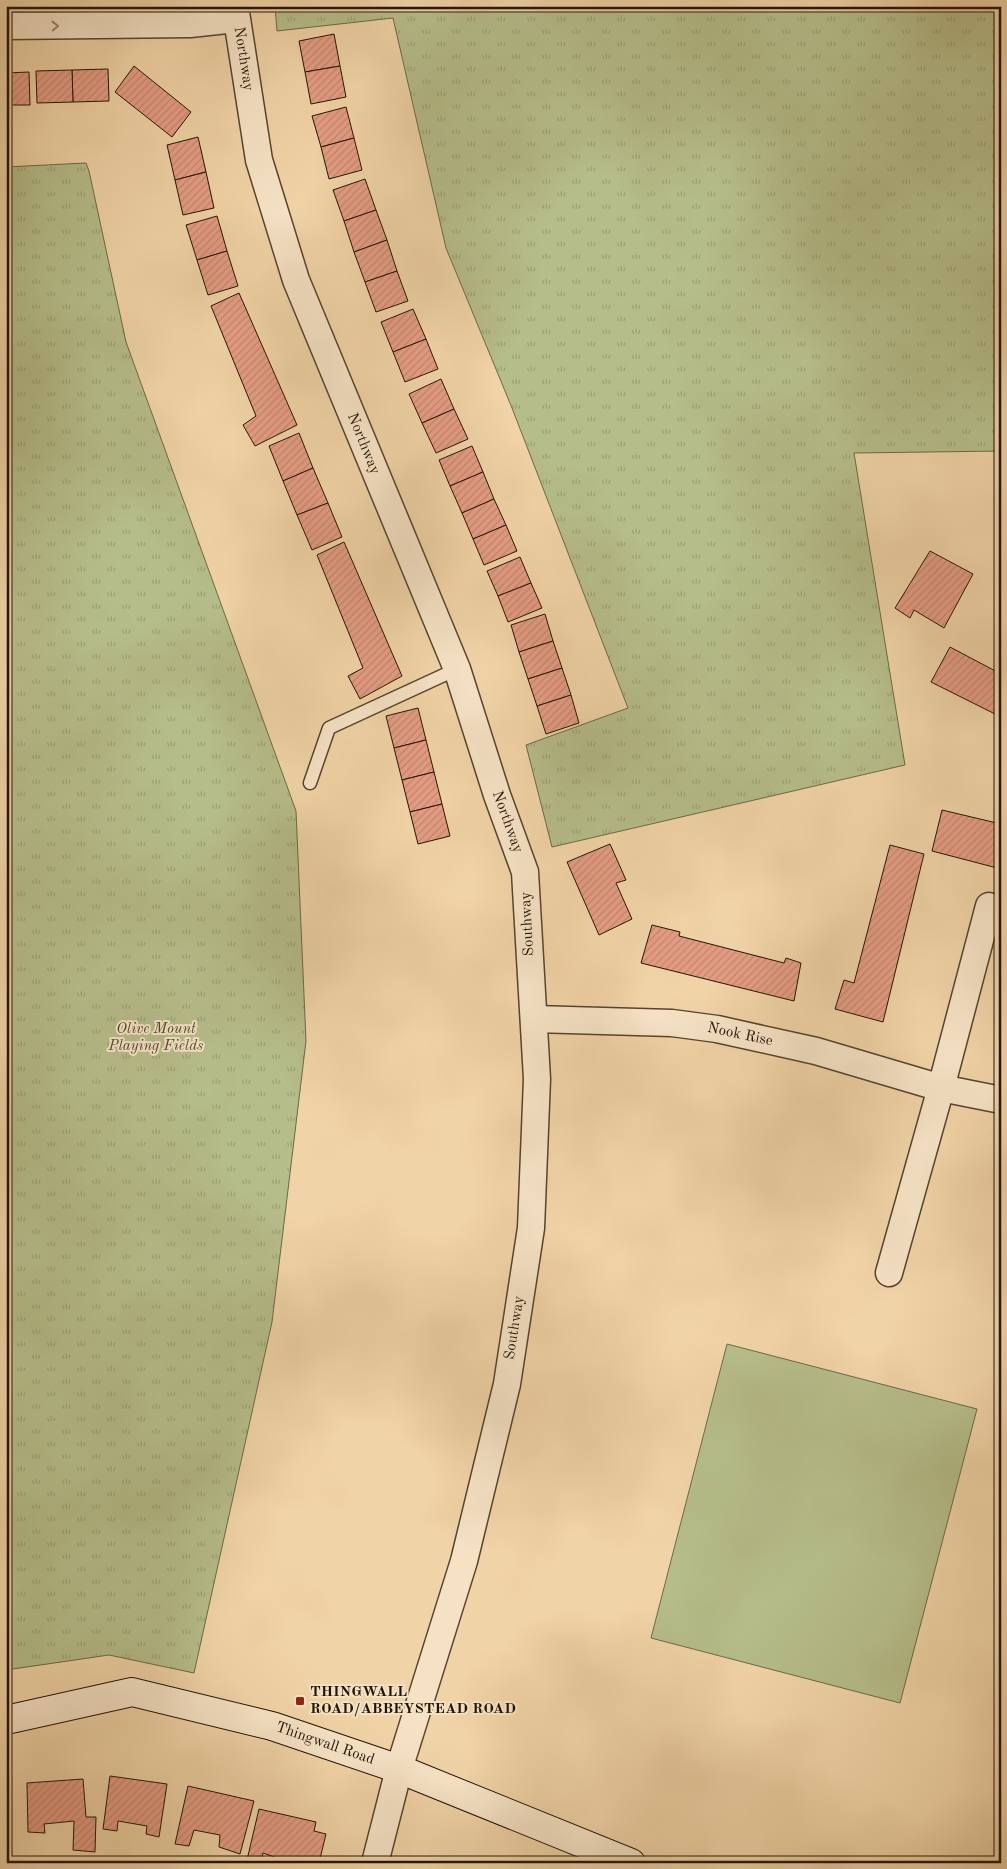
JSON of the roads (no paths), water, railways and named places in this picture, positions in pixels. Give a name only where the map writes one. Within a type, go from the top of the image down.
[{"type":"street","points":[[6,26],[190,24],[235,13]]},
{"type":"street","name":"Northway","points":[[235,13],[259,160],[296,280],[457,669],[497,795],[525,872]]},
{"type":"street","name":"Southway","points":[[375,1863],[399,1769],[464,1561],[506,1384],[531,1228],[537,1079],[525,872]]},
{"type":"street","points":[[889,1273],[941,1088],[989,906]]},
{"type":"street","name":"Nook Rise","points":[[534,1019],[672,1023],[717,1029],[816,1051],[941,1088],[1001,1100]]},
{"type":"street","name":"Thingwall Road","points":[[6,1720],[132,1692],[272,1726],[399,1769],[631,1863]]},
{"type":"lane","points":[[310,783],[329,728],[457,669]]},
{"type":"place","name":"THINGWALL ROAD/ABBEYSTEAD ROAD","points":[[300,1701]]},
{"type":"park label","name":"Olive Mount Playing Fields","points":[[156,1038]]}]
